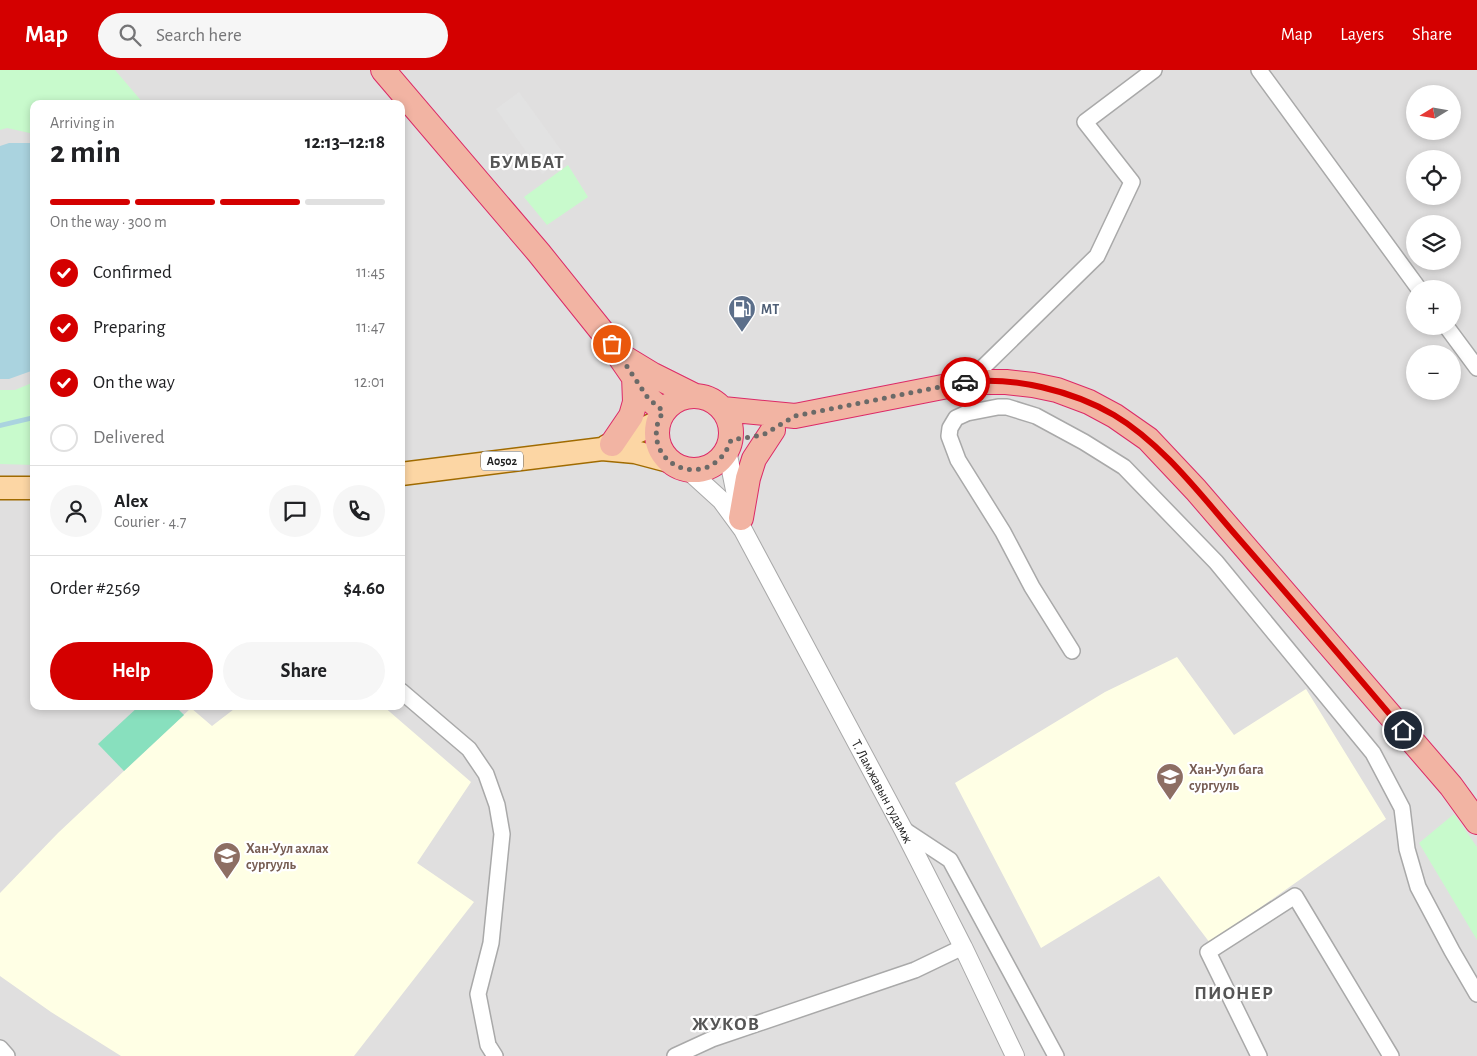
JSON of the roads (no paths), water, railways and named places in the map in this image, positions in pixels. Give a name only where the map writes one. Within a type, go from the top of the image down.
[{"type":"highway","points":[[383,70],[539,253],[619,355],[660,416],[656,432],[658,443],[679,466]]},
{"type":"highway","points":[[619,355],[693,395],[704,396],[715,402],[723,409],[729,419],[731,429],[729,445],[763,435],[795,416]]},
{"type":"highway","points":[[607,446],[631,416],[635,402],[634,376]]},
{"type":"highway","points":[[723,409],[795,416],[968,382],[1006,382],[1057,390],[1089,402],[1116,416],[1148,439],[1196,490],[1451,786],[1477,822]]},
{"type":"highway","name":"A0502","points":[[660,416],[676,400],[693,395]]},
{"type":"highway","points":[[742,524],[748,478],[754,459],[773,430]]},
{"type":"highway","name":"A0502","points":[[679,466],[700,470],[711,466],[721,459],[729,445]]},
{"type":"main road","name":"A0502","points":[[607,446],[660,416]]},
{"type":"main road","name":"A0502","points":[[405,473],[607,446],[635,452],[679,466]]},
{"type":"main road","points":[[0,488],[30,488]]},
{"type":"street","points":[[968,382],[1097,256],[1132,182],[1085,122],[1154,70]]},
{"type":"street","points":[[1259,70],[1412,280]]},
{"type":"street","points":[[1453,335],[1477,368]]},
{"type":"street","points":[[1072,652],[1032,587],[1003,532],[958,460],[949,436],[950,428],[956,418],[967,413],[1007,407],[1036,416],[1084,442],[1124,467],[1216,562],[1373,753],[1402,808],[1407,849],[1418,887],[1477,994]]},
{"type":"street","name":"Т. Ламжавын гудамж","points":[[729,445],[742,524]]},
{"type":"street","name":"Т. Ламжавын гудамж","points":[[679,466],[720,500],[742,524],[903,829],[963,947],[1015,1056]]},
{"type":"street","points":[[405,694],[468,749],[486,774],[497,804],[502,834],[491,943],[478,994],[488,1045],[495,1056]]},
{"type":"street","points":[[903,829],[950,860],[1056,1056]]},
{"type":"street","points":[[1259,1056],[1208,952],[1295,896],[1391,1056]]},
{"type":"street","points":[[675,1056],[712,1039],[915,970],[963,947]]},
{"type":"street","points":[[0,1048],[7,1056]]},
{"type":"water","points":[[9,143],[30,143],[30,371],[9,379],[0,379],[0,146]]},
{"type":"water","points":[[30,416],[30,421],[0,428],[0,423]]},
{"type":"place","name":"MT","points":[[742,333]]},
{"type":"place","name":"Хан-Уул бага сургууль","points":[[1170,801]]},
{"type":"place","name":"Хан-Уул ахлах сургууль","points":[[227,880]]},
{"type":"district","name":"БУМБАТ","points":[[527,161]]},
{"type":"district","name":"ПИОНЕР","points":[[1234,992]]},
{"type":"district","name":"ЖУКОВ","points":[[726,1023]]}]
